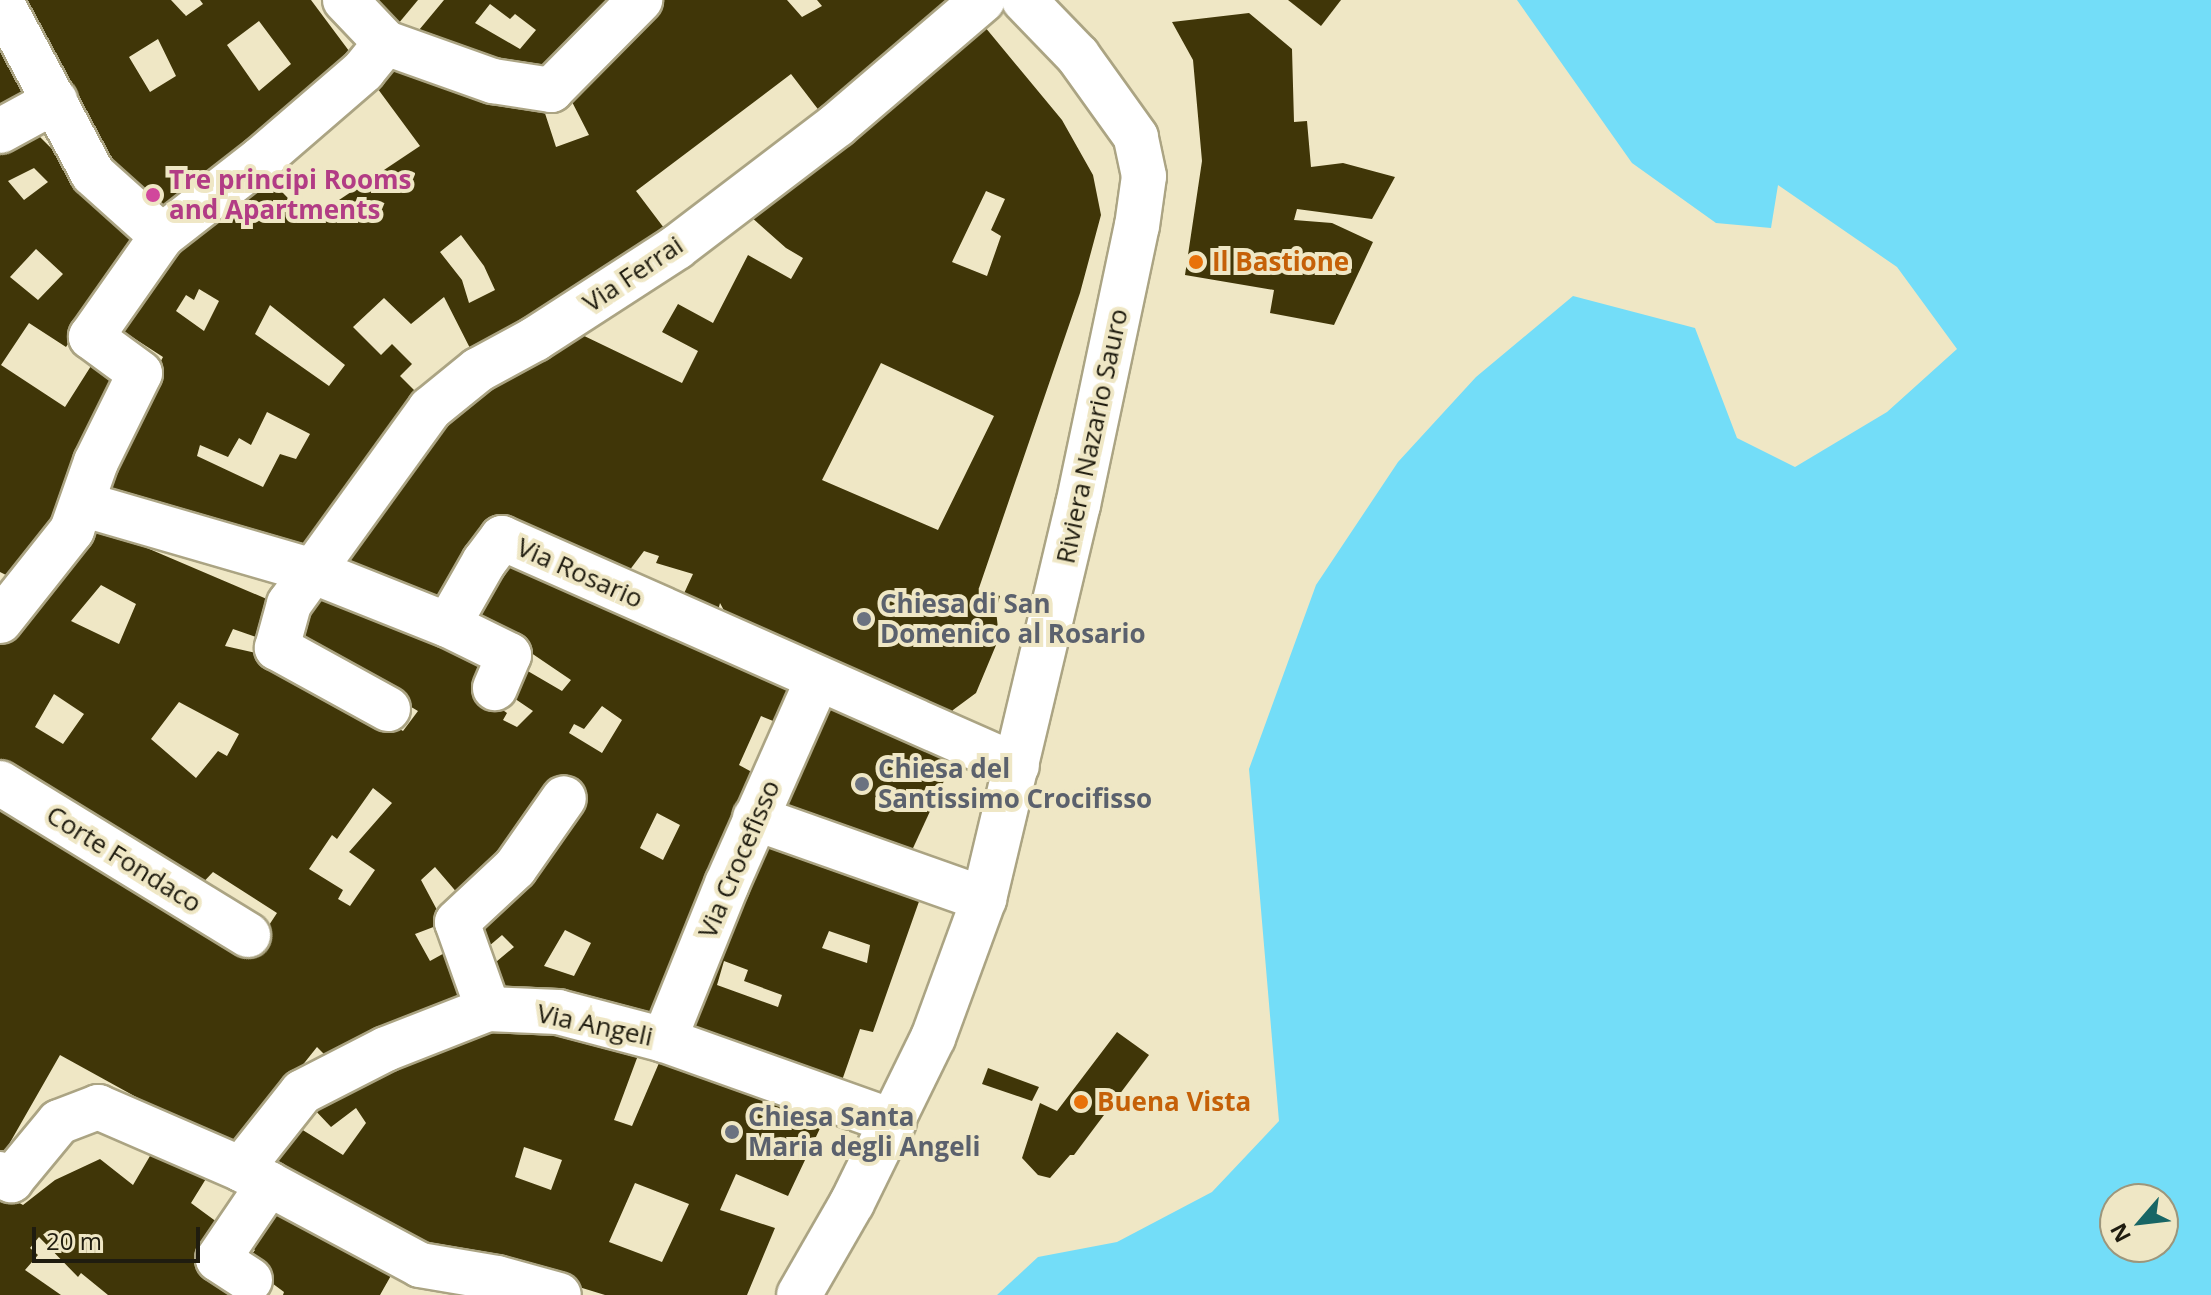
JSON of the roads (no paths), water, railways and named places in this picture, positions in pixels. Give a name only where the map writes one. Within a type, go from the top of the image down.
[{"type":"street","points":[[0,0],[93,174],[162,236]]},
{"type":"street","points":[[345,0],[386,43],[493,81],[551,90],[640,0]]},
{"type":"street","name":"Via Ferrai","points":[[388,709],[277,648],[289,604],[430,409],[478,370],[535,339],[677,247],[837,125],[983,0]]},
{"type":"street","name":"Riviera Nazario Sauro","points":[[799,1295],[894,1122],[933,1038],[984,899],[1082,489],[1144,176],[1136,137],[1078,56],[1024,0]]},
{"type":"street","points":[[3,610],[72,530],[96,462],[140,373],[91,337],[162,236],[261,159],[352,81],[386,43]]},
{"type":"street","points":[[0,131],[55,101]]},
{"type":"street","points":[[82,504],[312,571],[448,625],[509,655],[495,688]]},
{"type":"street","name":"Via Rosario","points":[[448,625],[484,562],[502,538],[1017,766]]},
{"type":"street","name":"Via Crocefisso","points":[[664,1040],[755,818],[818,679]]},
{"type":"street","name":"Corte Fondaco","points":[[0,783],[248,935]]},
{"type":"street","points":[[488,1009],[457,922],[515,868],[564,798]]},
{"type":"street","points":[[755,818],[984,899]]},
{"type":"street","name":"Via Angeli","points":[[250,1280],[218,1259],[255,1176],[302,1092],[386,1049],[488,1009],[558,1012],[664,1040],[894,1122]]},
{"type":"street","points":[[0,1174],[11,1180],[59,1122],[98,1107],[255,1176],[411,1280],[559,1295]]},
{"type":"water","points":[[1517,0],[2211,0],[2211,1295],[997,1295],[1038,1257],[1117,1242],[1212,1192],[1279,1121],[1249,769],[1316,585],[1398,462],[1476,377],[1573,296],[1695,328],[1737,438],[1795,467],[1887,412],[1957,349],[1897,267],[1778,185],[1771,228],[1716,223],[1632,163]]},
{"type":"place","name":"Tre principi Rooms and Apartments","points":[[153,195]]},
{"type":"place","name":"Il Bastione","points":[[1196,262]]},
{"type":"place","name":"Chiesa di San Domenico al Rosario","points":[[864,619]]},
{"type":"place","name":"Chiesa del Santissimo Crocifisso","points":[[862,784]]},
{"type":"place","name":"Buena Vista","points":[[1081,1102]]},
{"type":"place","name":"Chiesa Santa Maria degli Angeli","points":[[732,1132]]}]
